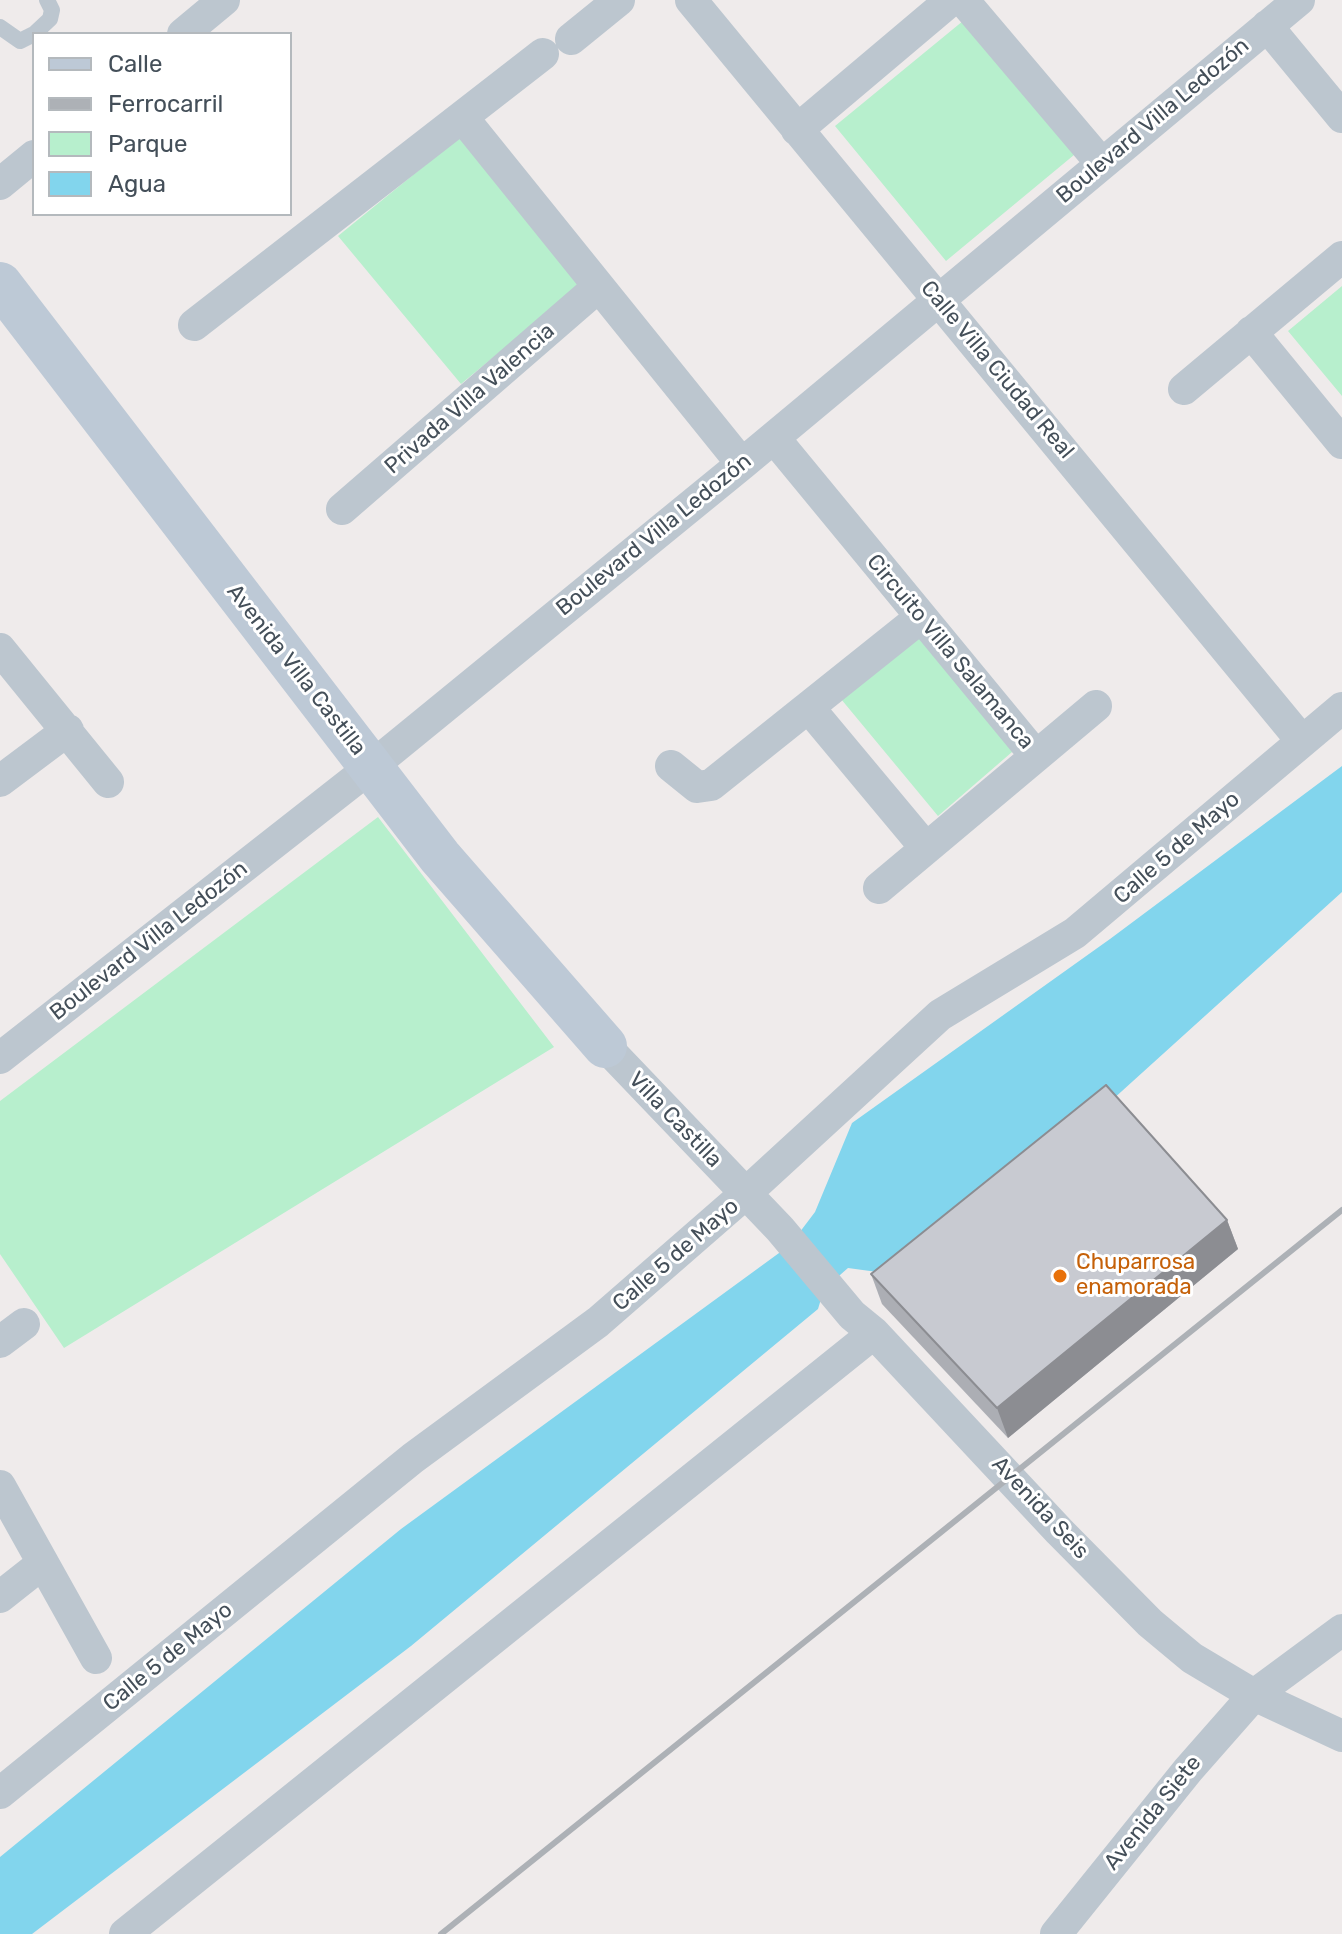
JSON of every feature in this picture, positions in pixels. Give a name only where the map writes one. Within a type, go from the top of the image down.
[{"type":"street","points":[[185,32],[224,0]]},
{"type":"street","points":[[194,325],[619,0]]},
{"type":"street","name":"Calle Villa Ciudad Real","points":[[691,0],[1302,741]]},
{"type":"street","points":[[797,130],[951,0]]},
{"type":"street","points":[[963,0],[1102,164]]},
{"type":"street","name":"Boulevard Villa Ledozón","points":[[0,1058],[371,767],[774,438],[1299,0]]},
{"type":"street","points":[[1267,26],[1342,117]]},
{"type":"street","points":[[463,118],[742,464]]},
{"type":"street","points":[[0,184],[32,158]]},
{"type":"street","points":[[1184,389],[1342,257]]},
{"type":"street","name":"Avenida Villa Castilla","points":[[0,284],[440,857],[605,1046]]},
{"type":"street","name":"Privada Villa Valencia","points":[[342,509],[597,288]]},
{"type":"street","points":[[1251,332],[1342,443]]},
{"type":"street","name":"Circuito Villa Salamanca","points":[[774,438],[1036,756],[879,888]]},
{"type":"street","points":[[671,766],[697,787],[711,785],[920,618]]},
{"type":"street","points":[[0,649],[108,782]]},
{"type":"street","points":[[1036,756],[1096,706]]},
{"type":"street","points":[[809,708],[925,847]]},
{"type":"street","name":"Calle 5 de Mayo","points":[[0,1793],[413,1458],[598,1322],[745,1194],[884,1063],[940,1015],[1075,933],[1342,708]]},
{"type":"street","points":[[0,781],[68,730]]},
{"type":"street","name":"Villa Castilla","points":[[605,1046],[780,1229]]},
{"type":"street","name":"Avenida Seis","points":[[780,1229],[863,1324],[1150,1623],[1192,1658],[1254,1695],[1342,1736]]},
{"type":"street","points":[[125,1934],[863,1324]]},
{"type":"street","points":[[0,1486],[96,1658]]},
{"type":"street","points":[[0,1597],[43,1563]]},
{"type":"street","name":"Avenida Siete","points":[[1056,1934],[1188,1770],[1254,1695],[1342,1630]]},
{"type":"lane","points":[[36,32],[50,19],[52,10],[47,0]]},
{"type":"lane","points":[[0,27],[20,41],[32,35]]},
{"type":"green space","points":[[969,16],[1080,150],[946,261],[835,126]]},
{"type":"green space","points":[[467,131],[588,279],[461,384],[338,236]]},
{"type":"green space","points":[[1342,286],[1342,396],[1288,331]]},
{"type":"green space","points":[[917,635],[1019,746],[938,816],[841,699]]},
{"type":"green space","points":[[378,817],[554,1047],[64,1348],[0,1254],[0,1101]]},
{"type":"water","points":[[1342,766],[1342,892],[1101,1110],[892,1274],[848,1268],[824,1289],[818,1309],[411,1646],[32,1934],[0,1934],[0,1857],[401,1529],[790,1245],[815,1212],[852,1123],[1110,939]]},
{"type":"building","name":"Chuparrosa enamorada","points":[[1106,1085],[1227,1220],[997,1408],[871,1274]]},
{"type":"railway","points":[[441,1934],[1342,1210]]},
{"type":"place","name":"Chuparrosa enamorada","points":[[1060,1276]]}]
